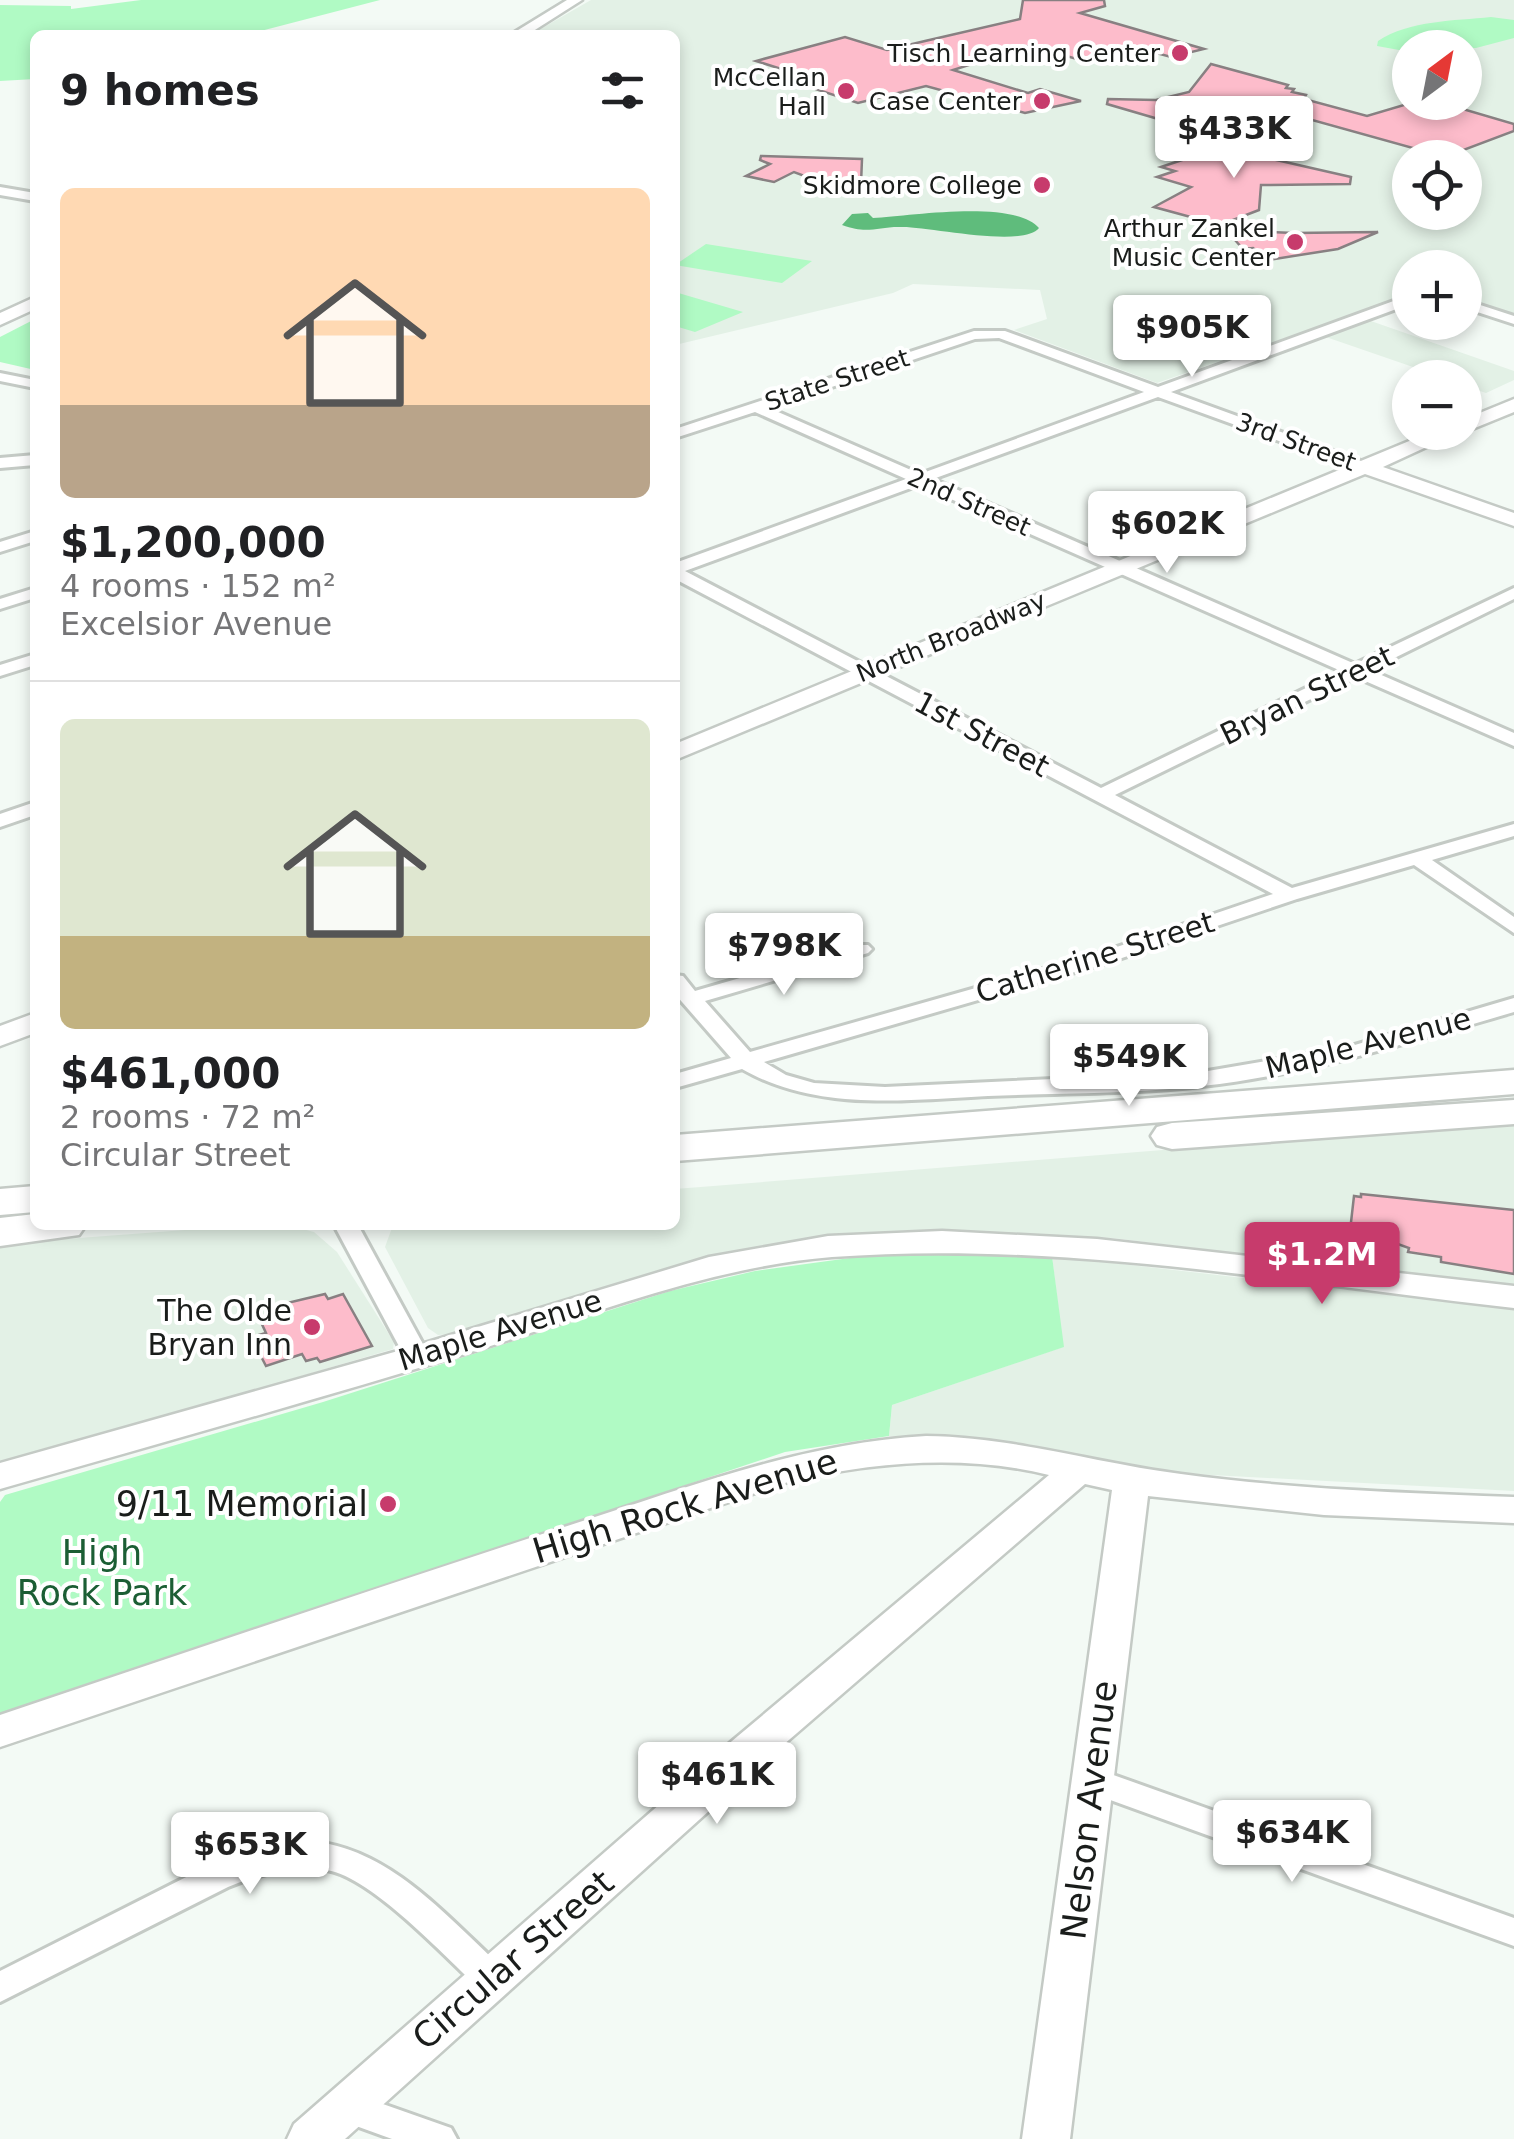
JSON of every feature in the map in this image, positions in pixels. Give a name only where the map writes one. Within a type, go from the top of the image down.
[{"type":"highway","points":[[680,1148],[1514,1082]]},
{"type":"highway","points":[[680,1175],[1514,1112]]},
{"type":"highway","points":[[0,1202],[30,1199]]},
{"type":"highway","points":[[0,1232],[30,1229]]},
{"type":"street","points":[[525,30],[576,0]]},
{"type":"street","points":[[0,191],[30,196]]},
{"type":"street","points":[[0,320],[30,305]]},
{"type":"street","points":[[680,568],[1392,306]]},
{"type":"street","points":[[1482,310],[1514,320]]},
{"type":"street","name":"3rd Street","points":[[1000,334],[1367,468]]},
{"type":"street","name":"State Street","points":[[680,432],[974,335],[1000,334]]},
{"type":"street","points":[[0,378],[30,383]]},
{"type":"street","points":[[1482,418],[1514,404]]},
{"type":"street","name":"2nd Street","points":[[755,407],[1514,740]]},
{"type":"street","name":"North Broadway","points":[[680,751],[1408,450]]},
{"type":"street","points":[[0,464],[30,461]]},
{"type":"street","points":[[1367,468],[1514,520]]},
{"type":"street","points":[[0,546],[30,537]]},
{"type":"street","name":"1st Street","points":[[680,573],[1290,895]]},
{"type":"street","name":"Bryan Street","points":[[1100,796],[1514,593]]},
{"type":"street","points":[[0,604],[30,595]]},
{"type":"street","points":[[0,670],[30,661]]},
{"type":"street","points":[[0,821],[30,810]]},
{"type":"street","name":"Catherine Street","points":[[680,1080],[1106,956],[1290,895],[1514,830]]},
{"type":"street","points":[[1416,858],[1514,928]]},
{"type":"street","points":[[693,998],[860,949]]},
{"type":"street","points":[[680,985],[747,1062]]},
{"type":"street","name":"Maple Avenue","points":[[747,1062],[778,1080],[812,1090],[847,1093],[1202,1080],[1350,1053],[1514,1005]]},
{"type":"street","points":[[0,1037],[30,1024]]},
{"type":"street","points":[[349,1230],[418,1357]]},
{"type":"street","name":"Maple Avenue","points":[[0,1476],[418,1357],[678,1276],[777,1254],[867,1244],[1010,1244],[1514,1297]]},
{"type":"street","name":"High Rock Avenue","points":[[0,1730],[393,1596],[790,1468],[858,1454],[948,1448],[1009,1454],[1132,1481],[1363,1505],[1514,1510]]},
{"type":"street","name":"Circular Street","points":[[311,2139],[746,1753],[1080,1468]]},
{"type":"street","name":"Nelson Avenue","points":[[1046,2139],[1132,1481]]},
{"type":"street","points":[[1090,1780],[1514,1932]]},
{"type":"street","points":[[0,1987],[217,1877],[247,1864],[286,1856],[332,1857],[381,1882],[492,1979]]},
{"type":"street","points":[[346,2107],[439,2139]]},
{"type":"shaded area","name":"Skidmore College","points":[[591,0],[1514,0],[1514,314],[1482,304],[1482,250],[1392,250],[1392,301],[1157,383],[1014,330],[1047,319],[1040,290],[913,284],[893,293],[680,344],[680,30],[539,30]]},
{"type":"shaded area","points":[[868,213],[873,218],[935,213],[1008,214],[1039,228],[1030,234],[996,236],[903,227],[866,230],[842,225],[852,214]]},
{"type":"shaded area","points":[[1368,320],[1392,328],[1392,340],[1425,340],[1514,371],[1514,380],[1486,393],[1482,392],[1482,360],[1393,360],[1323,336]]},
{"type":"shaded area","points":[[1514,1122],[1514,1287],[1112,1238],[935,1231],[804,1241],[720,1255],[454,1334],[438,1335],[428,1328],[385,1247],[391,1230],[680,1230],[680,1189]]},
{"type":"shaded area","points":[[185,1230],[314,1232],[337,1252],[394,1342],[393,1349],[0,1465],[0,1244]]},
{"type":"shaded area","points":[[1052,1256],[1514,1309],[1514,1491],[1193,1474],[1183,1478],[1035,1448],[950,1437],[889,1436],[892,1405],[1063,1347]]},
{"type":"green space","points":[[141,0],[380,0],[264,30],[30,30],[30,79],[0,81],[0,5],[71,9]]},
{"type":"green space","points":[[1491,17],[1514,20],[1514,38],[1482,46],[1482,30],[1401,30]]},
{"type":"green space","points":[[1391,34],[1392,49],[1377,46],[1378,41]]},
{"type":"green space","points":[[706,244],[812,261],[782,283],[680,266],[680,262]]},
{"type":"green space","points":[[680,293],[743,312],[695,332],[680,328]]},
{"type":"green space","points":[[30,322],[30,369],[0,362],[0,337]]},
{"type":"green space","name":"High Rock Park","points":[[954,1253],[1052,1256],[1064,1347],[892,1405],[889,1436],[785,1452],[0,1714],[0,1502],[5,1495],[323,1402],[670,1291],[755,1271],[857,1257]]},
{"type":"building","points":[[1023,0],[1104,0],[1105,6],[1080,13],[1204,49],[1171,57],[1138,48],[1087,62],[1032,46],[1014,47],[1010,52],[953,70],[1028,93],[1040,89],[1081,101],[1025,113],[926,86],[858,103],[797,83],[813,79],[756,61],[845,37],[887,50],[1020,19]]},
{"type":"building","points":[[1211,64],[1288,85],[1286,88],[1294,89],[1292,92],[1306,95],[1304,99],[1367,116],[1392,109],[1392,120],[1482,120],[1482,115],[1514,124],[1514,131],[1482,143],[1482,140],[1392,142],[1280,111],[1206,133],[1107,104],[1108,99],[1156,100],[1189,92]]},
{"type":"building","points":[[1234,141],[1283,156],[1272,159],[1351,177],[1350,184],[1261,185],[1259,210],[1220,225],[1154,207],[1191,187],[1157,177],[1175,171],[1161,167],[1182,160],[1175,158]]},
{"type":"building","points":[[761,156],[862,159],[861,184],[851,180],[826,184],[794,172],[774,182],[746,176],[770,164],[760,160]]},
{"type":"building","name":"Arthur Zankel Music Center","points":[[1226,230],[1378,232],[1338,249],[1268,260],[1253,248],[1243,249]]},
{"type":"building","points":[[1354,1196],[1514,1210],[1514,1274],[1441,1262],[1441,1257],[1408,1252],[1409,1248],[1395,1243],[1359,1236],[1360,1233],[1350,1231]]},
{"type":"building","name":"The Olde Bryan Inn","points":[[325,1294],[328,1299],[343,1294],[372,1346],[320,1362],[317,1358],[306,1361],[302,1354],[266,1366],[251,1337],[266,1333],[260,1320],[270,1317],[266,1308]]},
{"type":"place","name":"Tisch Learning Center","points":[[1180,53]]},
{"type":"place","name":"McCellan Hall","points":[[846,91]]},
{"type":"place","name":"Case Center","points":[[1042,101]]},
{"type":"place","name":"Skidmore College","points":[[1042,185]]},
{"type":"place","name":"Arthur Zankel Music Center","points":[[1295,242]]},
{"type":"place","name":"The Olde Bryan Inn","points":[[312,1327]]},
{"type":"place","name":"9/11 Memorial","points":[[388,1504]]}]
